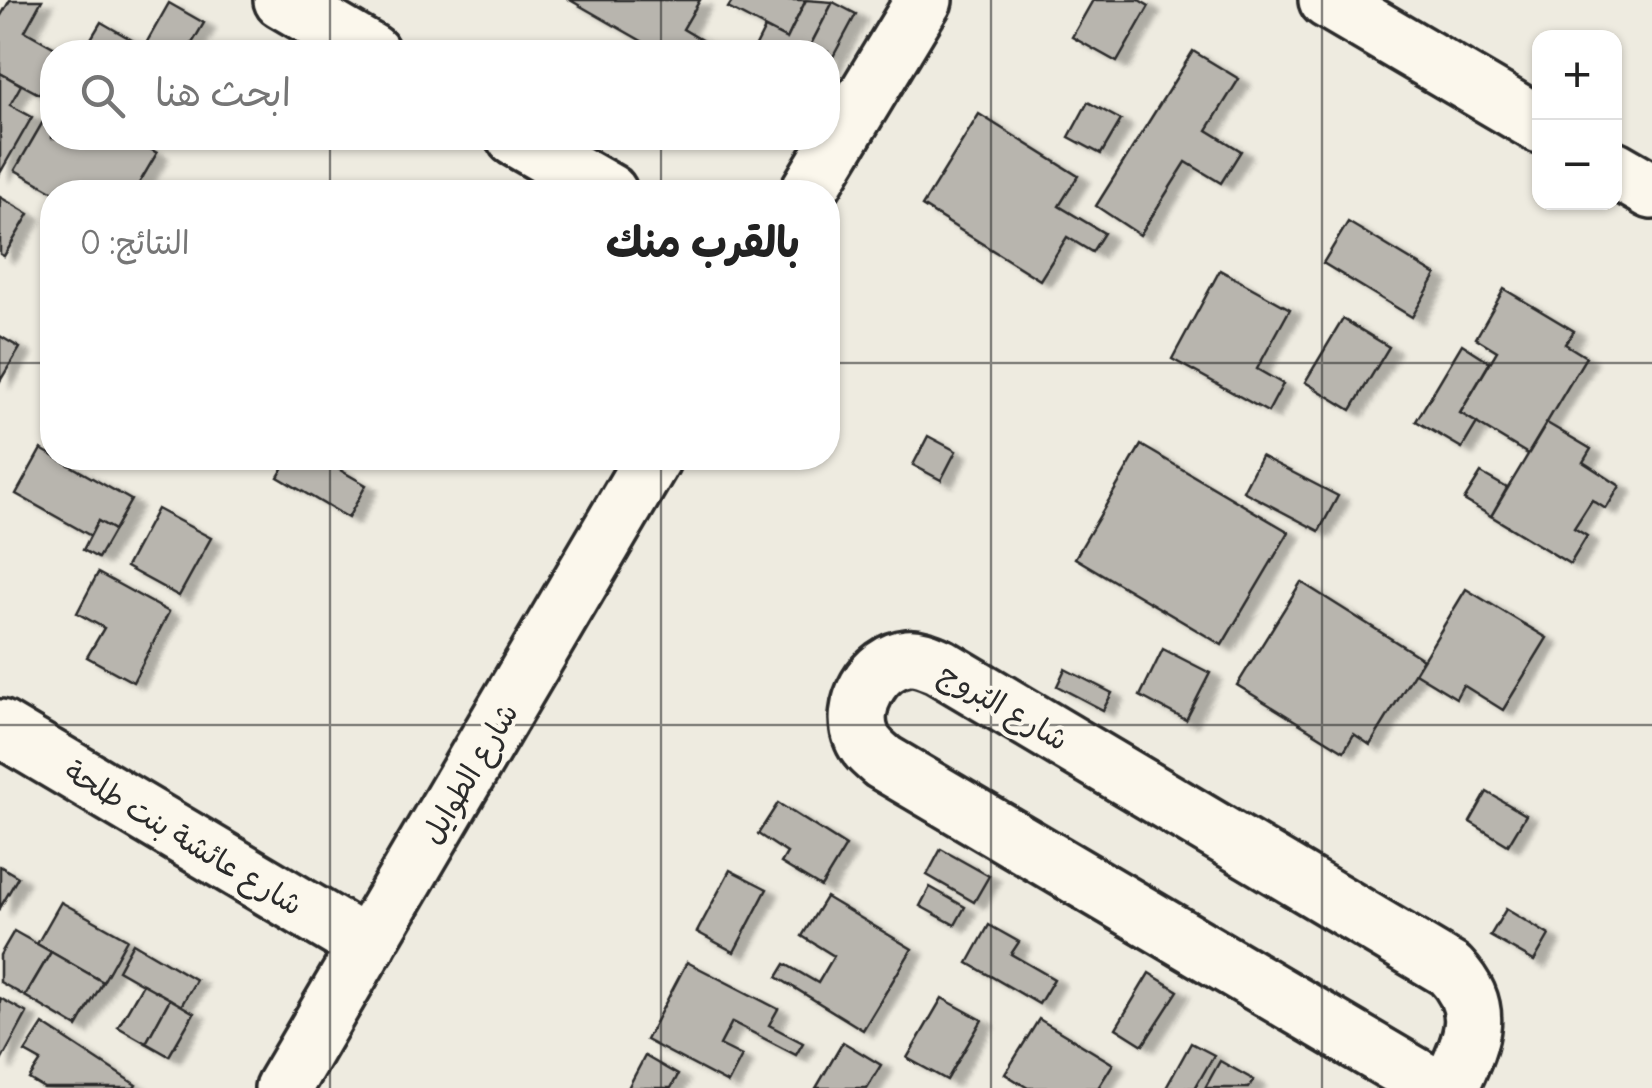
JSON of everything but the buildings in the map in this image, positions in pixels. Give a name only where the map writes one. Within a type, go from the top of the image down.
[{"type":"street","points":[[282,0],[350,40]]},
{"type":"street","points":[[840,139],[924,0]]},
{"type":"street","points":[[1327,0],[1532,120]]},
{"type":"street","points":[[536,150],[587,180]]},
{"type":"street","points":[[815,180],[833,150]]},
{"type":"street","points":[[1622,174],[1652,191]]},
{"type":"street","name":"شارع الطوايل","points":[[284,1088],[647,470]]},
{"type":"street","name":"شارع البُروج","points":[[1436,1088],[882,762],[868,749],[858,720],[860,703],[873,679],[882,668],[908,658],[939,666],[1450,970],[1461,981],[1474,1010],[1470,1042],[1450,1088]]},
{"type":"street","name":"شارع عائشة بنت طلحة","points":[[0,728],[367,946]]}]
